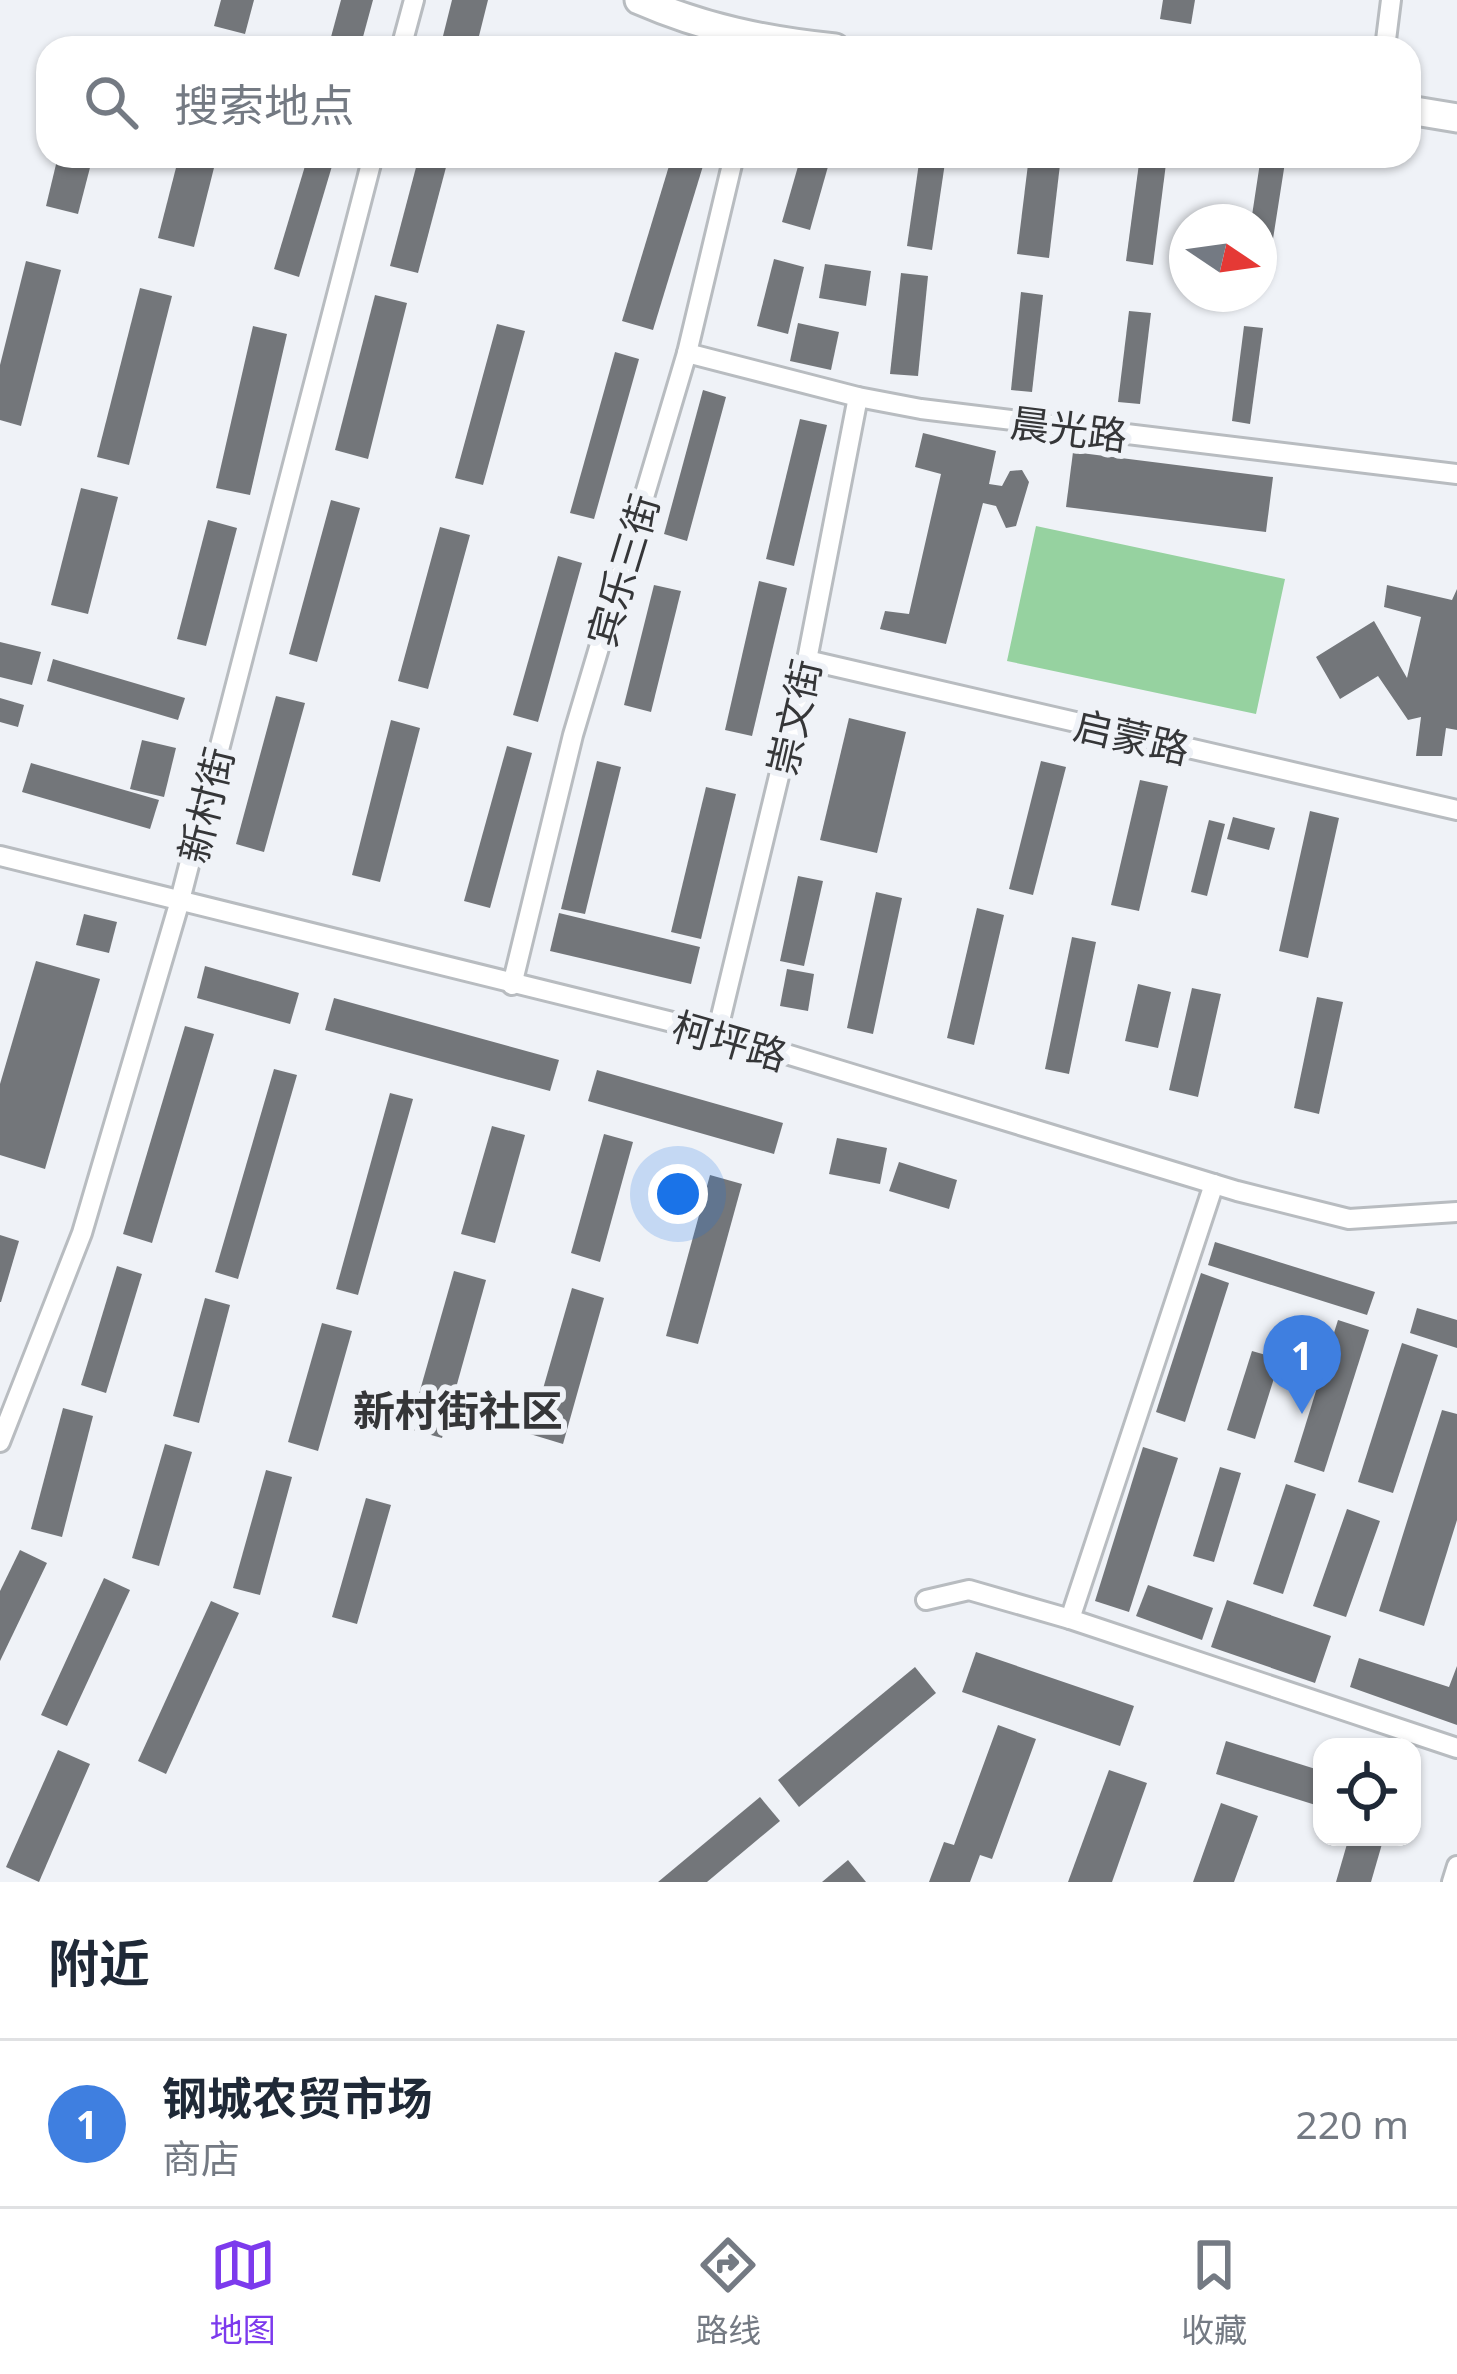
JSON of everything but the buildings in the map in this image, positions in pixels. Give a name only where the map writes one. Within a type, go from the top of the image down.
[{"type":"street","points":[[404,36],[414,0]]},
{"type":"street","points":[[639,0],[736,36]]},
{"type":"street","points":[[1386,36],[1391,0]]},
{"type":"street","points":[[1421,112],[1457,118]]},
{"type":"street","name":"新村街","points":[[0,1442],[82,1233],[179,904],[370,168]]},
{"type":"street","name":"宾乐三街","points":[[512,985],[573,735],[687,353],[731,168]]},
{"type":"street","name":"晨光路","points":[[687,353],[858,398],[1457,475]]},
{"type":"street","name":"崇文街","points":[[717,1033],[808,660],[858,398]]},
{"type":"street","name":"启蒙路","points":[[808,660],[1457,810]]},
{"type":"street","name":"柯坪路","points":[[0,856],[179,904],[717,1033],[1214,1184],[1349,1219],[1457,1212]]},
{"type":"street","points":[[1070,1619],[1214,1184]]},
{"type":"street","points":[[926,1600],[969,1591],[1070,1619],[1457,1748]]},
{"type":"street","points":[[1452,1882],[1457,1866]]},
{"type":"green space","points":[[1036,526],[1285,579],[1256,714],[1007,661]]},
{"type":"place","name":"钢城农贸市场","points":[[1302,1414]]},
{"type":"district","name":"新村街社区","points":[[458,1409]]}]
